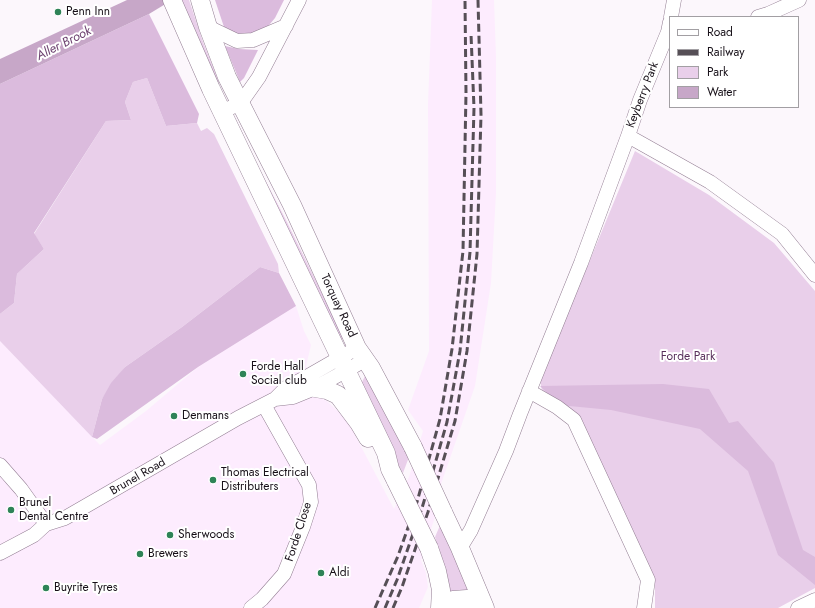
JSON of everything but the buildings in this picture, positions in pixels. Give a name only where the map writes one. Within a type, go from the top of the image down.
[{"type":"main road","name":"Torquay Road","points":[[172,0],[198,61],[344,363],[386,453],[393,475],[429,548],[437,571],[441,590],[440,608]]},
{"type":"main road","name":"Torquay Road","points":[[200,0],[227,77],[292,205],[361,354],[371,368],[413,447],[460,548],[484,606]]},
{"type":"main road","points":[[315,388],[327,390],[338,395],[344,401],[359,423],[376,454],[393,475]]},
{"type":"main road","points":[[440,608],[453,600],[467,598],[484,606]]},
{"type":"street","points":[[222,111],[240,104],[259,77],[299,0]]},
{"type":"street","points":[[671,16],[674,0]]},
{"type":"street","points":[[761,16],[799,0]]},
{"type":"street","points":[[208,26],[237,41],[253,40],[286,26]]},
{"type":"street","name":"Keyberry Park","points":[[628,136],[640,100],[669,29]]},
{"type":"street","points":[[460,548],[471,530],[506,451],[581,263],[628,136],[710,182],[782,234],[815,275]]},
{"type":"street","name":"Brunel Road","points":[[270,402],[286,388],[361,354]]},
{"type":"street","name":"Brunel Road","points":[[0,553],[34,535],[46,524],[65,518],[238,418],[270,402],[293,397],[315,388],[344,363]]},
{"type":"street","points":[[529,391],[557,407],[574,420],[648,580],[644,608]]},
{"type":"street","name":"Forde Close","points":[[251,608],[262,599],[284,574],[303,527],[311,502],[309,485],[270,402]]},
{"type":"street","points":[[0,465],[21,489],[46,524]]},
{"type":"street","points":[[798,608],[815,600]]},
{"type":"shaded area","points":[[215,0],[284,0],[275,18],[264,31],[242,36],[224,27]]},
{"type":"shaded area","points":[[432,0],[494,0],[496,57],[496,193],[491,283],[475,386],[440,487],[436,514],[421,560],[426,573],[428,587],[419,608],[0,608],[0,341],[100,445],[146,411],[198,367],[296,306],[304,331],[311,345],[306,366],[321,397],[347,420],[394,509],[409,477],[423,431],[408,410],[429,351],[428,104]]},
{"type":"shaded area","points":[[149,14],[199,114],[197,123],[166,126],[147,78],[133,82],[125,102],[131,120],[106,121],[34,233],[44,249],[17,274],[14,303],[0,314],[0,84]]},
{"type":"shaded area","points":[[225,46],[239,49],[258,50],[244,78],[240,82]]},
{"type":"shaded area","points":[[260,267],[279,273],[296,306],[198,367],[97,439],[92,437],[102,399],[111,383],[125,367],[182,327]]},
{"type":"shaded area","points":[[663,384],[709,389],[729,423],[738,421],[774,463],[803,550],[815,557],[815,585],[778,555],[748,471],[700,429],[611,410],[559,405],[540,386]]},
{"type":"green space","points":[[181,0],[189,0],[203,42],[219,82],[213,84]]},
{"type":"green space","points":[[147,78],[166,126],[197,123],[201,131],[207,128],[214,134],[278,264],[279,273],[260,267],[182,327],[125,367],[102,399],[92,437],[0,341],[0,314],[14,303],[17,274],[44,249],[34,234],[106,121],[131,120],[125,102],[133,82]]},
{"type":"green space","points":[[239,130],[286,220],[343,336],[342,341]]},
{"type":"green space","name":"Forde Park","points":[[635,151],[709,195],[774,243],[815,291],[815,588],[778,608],[655,608],[655,582],[582,429],[543,395],[540,381]]},
{"type":"green space","points":[[366,374],[409,457],[403,473],[400,468],[399,469],[361,384]]},
{"type":"green space","points":[[441,523],[473,595],[449,597],[447,574],[435,537]]},
{"type":"water","name":"Aller Brook","points":[[127,0],[172,0],[149,14],[0,84],[0,59]]},
{"type":"railway","points":[[375,608],[398,556],[417,502],[440,419],[452,349],[463,251],[466,93],[465,0]]},
{"type":"railway","points":[[393,608],[402,587],[428,512],[455,421],[467,351],[477,254],[481,115],[478,0]]},
{"type":"railway","points":[[385,608],[397,580],[422,508],[435,464],[447,422],[460,351],[470,252],[474,108],[471,34]]},
{"type":"place","name":"Penn Inn","points":[[58,12]]},
{"type":"place","name":"Forde Hall Social club","points":[[243,374]]},
{"type":"place","name":"Denmans","points":[[174,416]]},
{"type":"place","name":"Thomas Electrical Distributers","points":[[213,480]]},
{"type":"place","name":"Brunel Dental Centre","points":[[11,510]]},
{"type":"place","name":"Sherwoods","points":[[170,535]]},
{"type":"place","name":"Brewers","points":[[140,554]]},
{"type":"place","name":"Aldi","points":[[321,573]]},
{"type":"place","name":"Buyrite Tyres","points":[[46,588]]}]
